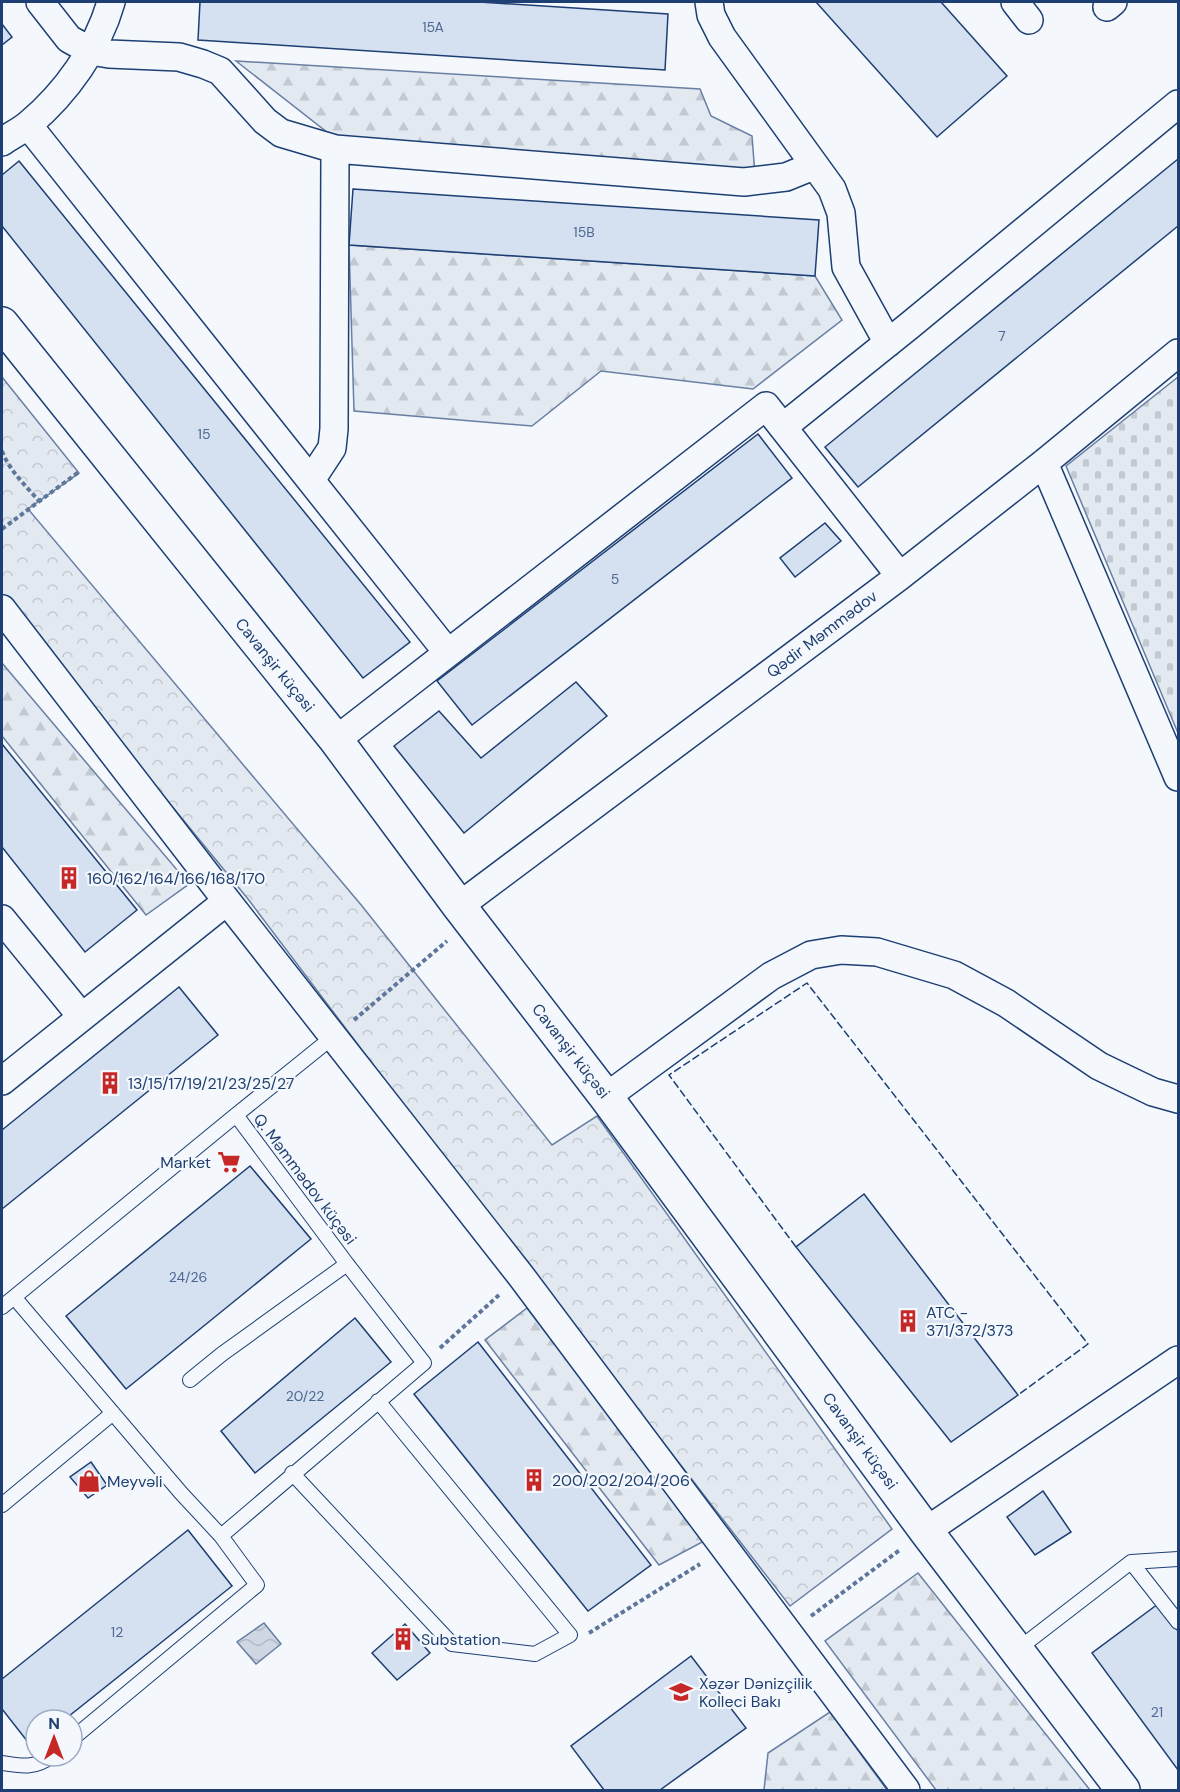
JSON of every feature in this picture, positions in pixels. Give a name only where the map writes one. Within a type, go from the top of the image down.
[{"type":"street","points":[[40,2],[69,39],[91,51],[179,57],[203,64],[219,71],[265,121],[281,133],[335,149],[744,182],[786,177],[813,166]]},
{"type":"street","points":[[2,142],[28,125],[55,97],[91,51],[107,17],[111,2]]},
{"type":"street","points":[[709,2],[711,15],[722,37],[837,200],[841,213],[846,267],[888,343]]},
{"type":"street","points":[[783,427],[1179,104]]},
{"type":"street","points":[[28,125],[448,653]]},
{"type":"street","points":[[310,480],[332,448],[334,429],[335,149]]},
{"type":"street","name":"Cavanşir küçəsi","points":[[2,324],[336,740],[457,920],[606,1097],[926,1531],[1123,1791]]},
{"type":"street","name":"Qədir Məmmədov","points":[[457,920],[1044,463],[1179,353]]},
{"type":"street","points":[[336,740],[766,406],[900,576]]},
{"type":"street","points":[[1044,463],[1179,777]]},
{"type":"street","points":[[2,609],[520,1276],[906,1791]]},
{"type":"street","points":[[2,1081],[227,901]]},
{"type":"street","points":[[2,919],[82,1017]]},
{"type":"street","points":[[606,1097],[771,976],[811,955],[841,950],[877,952],[954,975],[1006,1003],[1099,1066],[1153,1092],[1179,1100]]},
{"type":"street","points":[[926,1531],[1174,1368]]},
{"type":"lane","points":[[236,1115],[334,1036]]},
{"type":"lane","name":"Q. Məmmədov küçəsi","points":[[2,1307],[236,1115],[347,1264],[222,1354],[190,1380]]},
{"type":"lane","points":[[221,1536],[292,1473],[424,1363],[347,1264]]},
{"type":"lane","points":[[14,1297],[221,1536],[257,1585],[84,1729]]},
{"type":"lane","points":[[292,1473],[452,1644],[535,1654],[570,1635],[378,1401]]},
{"type":"lane","points":[[2,1505],[113,1413]]},
{"type":"lane","points":[[1017,1650],[1131,1562],[1179,1559]]},
{"type":"lane","points":[[1131,1562],[1179,1622]]},
{"type":"lane","points":[[2,1763],[24,1766]]},
{"type":"path","points":[[2,451],[4,459],[39,501]]},
{"type":"path","points":[[2,530],[81,470]]},
{"type":"path","points":[[377,1001],[457,920]]},
{"type":"path","points":[[424,1363],[520,1276]]},
{"type":"path","points":[[788,1632],[926,1531]]},
{"type":"path","points":[[570,1635],[581,1638],[726,1548]]},
{"type":"green space","points":[[236,61],[700,89],[711,116],[752,136],[755,175],[332,136]]},
{"type":"green space","points":[[349,245],[815,276],[842,320],[753,389],[601,371],[532,426],[354,411]]},
{"type":"green space","points":[[2,377],[79,473],[28,509],[362,906],[552,1145],[597,1116],[892,1529],[790,1606],[479,1205],[248,899],[2,599]]},
{"type":"green space","points":[[1178,377],[1178,733],[1066,466]]},
{"type":"green space","points":[[2,663],[189,884],[146,915],[2,736]]},
{"type":"green space","points":[[527,1308],[706,1540],[659,1565],[485,1340]]},
{"type":"green space","points":[[918,1573],[1090,1790],[936,1790],[825,1641]]},
{"type":"green space","points":[[830,1712],[887,1790],[764,1790],[768,1753]]},
{"type":"water","points":[[264,1623],[281,1644],[256,1664],[237,1642]]},
{"type":"building","points":[[200,2],[479,2],[668,14],[665,70],[198,40]]},
{"type":"building","points":[[816,2],[941,2],[1007,76],[937,137]]},
{"type":"building","points":[[2,24],[12,37],[2,45]]},
{"type":"building","points":[[1178,159],[1178,226],[858,487],[825,447]]},
{"type":"building","points":[[19,161],[410,642],[363,678],[2,226],[2,175]]},
{"type":"building","points":[[353,189],[819,220],[815,276],[349,245]]},
{"type":"building","points":[[758,434],[792,478],[472,725],[437,681]]},
{"type":"building","points":[[825,523],[841,541],[795,577],[780,558]]},
{"type":"building","points":[[576,682],[607,716],[464,833],[394,746],[439,711],[481,758]]},
{"type":"building","name":"160/162/164/166/168/170","points":[[2,744],[137,910],[85,952],[2,847]]},
{"type":"building","name":"13/15/17/19/21/23/25/27","points":[[179,987],[218,1035],[2,1209],[2,1130]]},
{"type":"building","points":[[250,1166],[311,1239],[126,1389],[66,1316]]},
{"type":"building","name":"ATC - 371/372/373","points":[[864,1194],[1018,1395],[951,1442],[796,1247]]},
{"type":"building","points":[[355,1318],[391,1362],[255,1473],[221,1431]]},
{"type":"building","name":"200/202/204/206","points":[[478,1342],[651,1565],[588,1611],[414,1394]]},
{"type":"building","name":"Meyvəli","points":[[91,1462],[107,1485],[88,1498],[70,1477]]},
{"type":"building","points":[[1043,1491],[1071,1532],[1035,1555],[1007,1517]]},
{"type":"building","points":[[188,1530],[232,1586],[79,1708],[24,1708],[24,1737],[2,1709],[2,1679]]},
{"type":"building","points":[[1158,1604],[1178,1631],[1178,1770],[1092,1653]]},
{"type":"building","name":"Substation","points":[[405,1624],[430,1653],[397,1680],[372,1653]]},
{"type":"building","name":"Xəzər Dənizçilik Kolleci Bakı","points":[[691,1656],[746,1728],[660,1790],[604,1790],[571,1746]]},
{"type":"fence","points":[[796,1247],[669,1075],[807,983],[1088,1344],[1018,1395]]},
{"type":"place","name":"160/162/164/166/168/170","points":[[69,878]]},
{"type":"place","name":"13/15/17/19/21/23/25/27","points":[[110,1083]]},
{"type":"place","name":"Market","points":[[229,1162]]},
{"type":"place","name":"ATC - 371/372/373","points":[[908,1321]]},
{"type":"place","name":"200/202/204/206","points":[[534,1480]]},
{"type":"place","name":"Meyvəli","points":[[89,1481]]},
{"type":"place","name":"Substation","points":[[403,1639]]},
{"type":"place","name":"Xəzər Dənizçilik Kolleci Bakı","points":[[681,1692]]}]
